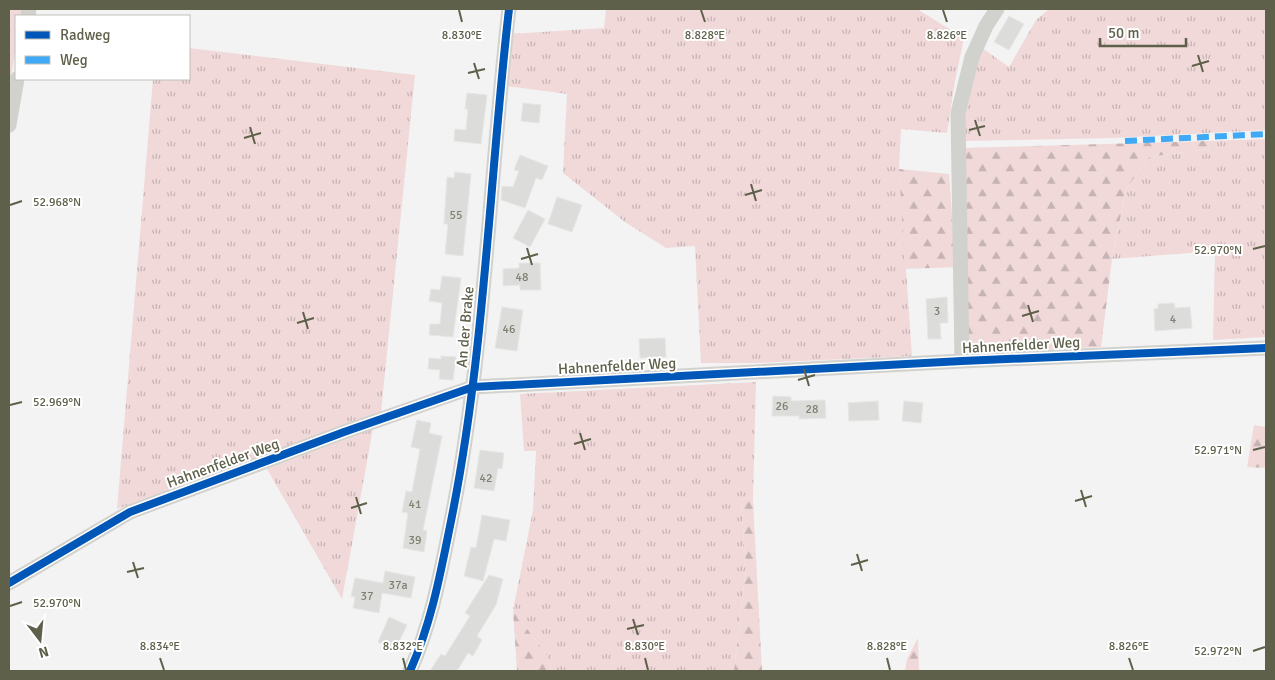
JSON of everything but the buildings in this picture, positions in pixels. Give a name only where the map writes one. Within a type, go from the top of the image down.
[{"type":"street","name":"An der Brake","points":[[410,671],[424,641],[432,610],[464,461],[510,9]]},
{"type":"street","name":"Hahnenfelder Weg","points":[[962,361],[958,113],[972,57],[986,26],[997,9]]},
{"type":"street","points":[[9,125],[17,80]]},
{"type":"street","name":"Hahnenfelder Weg","points":[[9,583],[130,512],[344,432],[473,387],[962,361],[1266,348]]},
{"type":"green space","points":[[9,9],[23,9],[22,15],[15,15],[15,53],[9,89]]},
{"type":"green space","points":[[606,9],[917,9],[964,38],[947,133],[901,129],[899,169],[912,356],[756,363],[701,363],[695,246],[666,248],[625,222],[563,173],[567,94],[507,86],[510,34],[604,28]]},
{"type":"green space","points":[[1049,9],[1266,9],[1266,130],[1113,138],[961,141],[967,95],[982,48],[1009,67],[1036,20]]},
{"type":"green space","points":[[190,48],[415,75],[381,412],[117,509],[153,80],[190,80]]},
{"type":"green space","points":[[1266,139],[1266,337],[1213,340],[1215,251],[1112,259],[1126,189],[1149,157],[1208,149],[1209,141]]},
{"type":"green space","points":[[1209,141],[1208,149],[1149,157],[1126,189],[1112,259],[1101,347],[975,353],[964,339],[961,148]]},
{"type":"green space","points":[[899,169],[949,174],[956,267],[905,269]]},
{"type":"green space","points":[[756,382],[753,500],[747,497],[741,501],[746,567],[734,671],[551,671],[546,654],[513,610],[533,510],[536,451],[524,451],[520,394]]},
{"type":"green space","points":[[1254,425],[1266,427],[1266,468],[1247,467]]},
{"type":"green space","points":[[373,429],[342,599],[267,469]]},
{"type":"green space","points":[[747,497],[753,500],[762,671],[734,671],[746,567],[741,501]]},
{"type":"green space","points":[[513,610],[546,654],[551,671],[517,671]]},
{"type":"green space","points":[[918,638],[919,671],[905,671],[907,659]]},
{"type":"marked path","points":[[1125,141],[1266,134]]},
{"type":"cycle path","points":[[410,671],[424,636],[434,600],[462,462],[479,333],[509,9]]},
{"type":"cycle path","points":[[9,583],[130,512],[344,432],[473,387],[962,361],[1266,348]]}]
